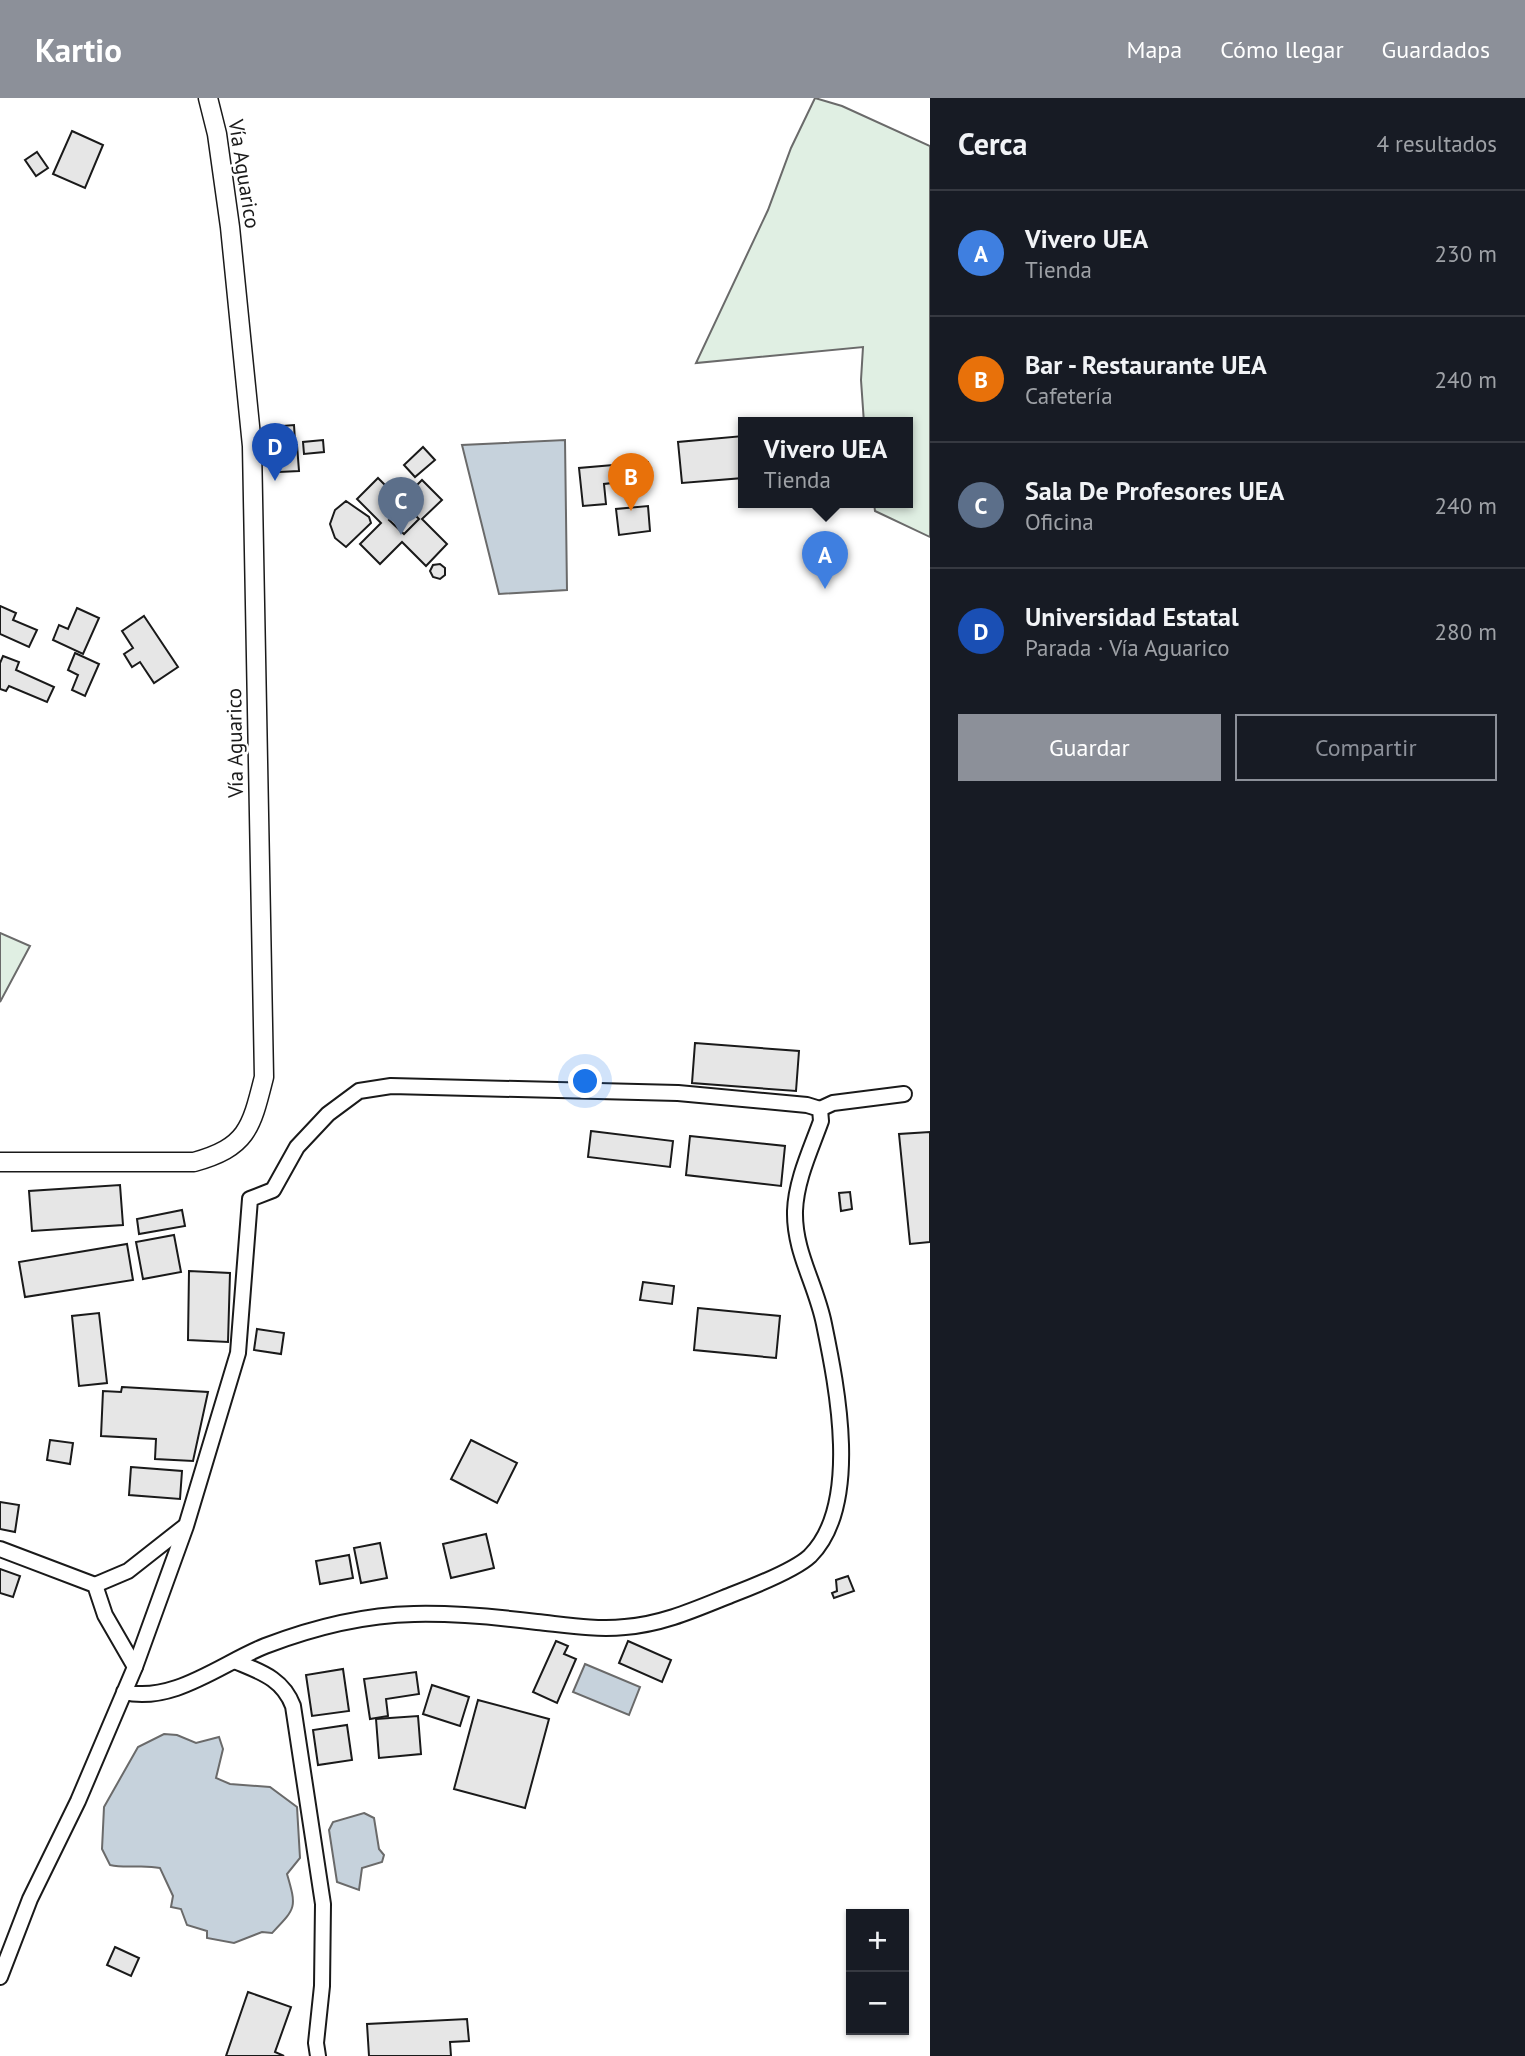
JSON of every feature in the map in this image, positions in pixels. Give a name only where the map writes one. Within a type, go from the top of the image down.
[{"type":"street","name":"Vía Aguarico","points":[[0,1162],[194,1162],[224,1153],[242,1137],[256,1108],[264,1077],[252,446],[230,227],[217,134],[208,98]]},
{"type":"street","points":[[0,1977],[30,1899],[78,1801],[135,1667],[186,1526],[238,1353],[250,1199],[273,1190],[297,1147],[328,1114],[359,1091],[391,1086],[678,1094],[807,1105],[820,1109],[833,1103],[904,1094]]},
{"type":"street","points":[[124,1692],[154,1695],[237,1662],[263,1647],[326,1627],[413,1614],[493,1617],[593,1628],[669,1619],[741,1591],[807,1559],[821,1543],[831,1520],[842,1458],[824,1321],[797,1244],[795,1210],[799,1186],[821,1121],[820,1109]]},
{"type":"street","points":[[0,1549],[95,1585],[128,1571],[186,1526]]},
{"type":"street","points":[[95,1585],[104,1615],[135,1667]]},
{"type":"street","points":[[237,1662],[268,1675],[283,1686],[293,1706],[323,1904],[322,1986],[316,2043],[318,2056]]},
{"type":"green space","points":[[815,98],[842,106],[930,146],[930,537],[875,511],[875,508],[913,508],[913,417],[864,417],[861,380],[863,347],[696,363],[768,210],[791,148]]},
{"type":"green space","points":[[0,933],[30,946],[0,1002]]},
{"type":"shaded area","points":[[565,440],[567,590],[499,594],[462,445]]},
{"type":"shaded area","points":[[585,1664],[640,1687],[629,1715],[573,1692]]},
{"type":"shaded area","points":[[164,1734],[177,1735],[196,1743],[219,1737],[223,1749],[216,1778],[230,1784],[270,1787],[297,1807],[300,1858],[287,1874],[292,1907],[272,1933],[262,1932],[234,1943],[207,1938],[207,1931],[187,1925],[181,1909],[171,1907],[173,1896],[160,1868],[110,1865],[102,1849],[104,1807],[138,1747]]},
{"type":"shaded area","points":[[364,1813],[374,1818],[379,1849],[384,1855],[382,1862],[362,1868],[359,1890],[337,1882],[329,1830],[333,1822]]},
{"type":"building","points":[[72,131],[103,145],[85,188],[53,174]]},
{"type":"building","points":[[37,152],[48,168],[36,176],[25,160]]},
{"type":"building","points":[[294,425],[295,441],[271,442],[270,427]]},
{"type":"building","points":[[738,436],[738,478],[682,483],[678,442]]},
{"type":"building","points":[[323,440],[324,452],[304,454],[303,442]]},
{"type":"building","points":[[297,445],[299,471],[279,472],[277,446]]},
{"type":"building","points":[[423,447],[435,460],[415,477],[404,465]]},
{"type":"building","points":[[648,462],[649,479],[604,484],[606,504],[583,506],[579,468]]},
{"type":"building","points":[[378,478],[401,501],[422,480],[442,500],[422,519],[447,544],[426,566],[402,542],[380,564],[360,544],[381,523],[357,499]],"holes":[[[404,504],[419,519],[404,534],[389,520]]]},
{"type":"building","points":[[346,501],[369,517],[371,523],[346,547],[335,538],[330,524],[335,510]]},
{"type":"building","points":[[648,506],[650,531],[619,535],[616,509]]},
{"type":"building","points":[[440,564],[445,568],[445,575],[440,579],[433,577],[430,571],[433,565]]},
{"type":"building","points":[[0,606],[16,613],[13,620],[37,630],[29,647],[0,634]]},
{"type":"building","points":[[77,608],[99,618],[83,654],[53,640],[59,625],[68,629]]},
{"type":"building","points":[[144,616],[178,667],[154,683],[140,662],[132,667],[124,654],[133,648],[122,631]]},
{"type":"building","points":[[75,653],[99,664],[85,696],[72,690],[78,675],[68,670]]},
{"type":"building","points":[[3,656],[19,662],[16,670],[54,687],[47,702],[9,686],[6,691],[0,689],[0,663]]},
{"type":"building","points":[[695,1043],[799,1051],[796,1091],[692,1083]]},
{"type":"building","points":[[591,1131],[673,1141],[670,1167],[588,1157]]},
{"type":"building","points":[[930,1132],[930,1242],[910,1244],[899,1134]]},
{"type":"building","points":[[690,1136],[785,1146],[781,1186],[686,1175]]},
{"type":"building","points":[[120,1185],[123,1225],[32,1231],[29,1191]]},
{"type":"building","points":[[850,1192],[852,1209],[841,1211],[839,1193]]},
{"type":"building","points":[[182,1210],[185,1226],[139,1234],[137,1219]]},
{"type":"building","points":[[174,1235],[181,1272],[143,1279],[136,1242]]},
{"type":"building","points":[[127,1244],[133,1280],[25,1297],[19,1262]]},
{"type":"building","points":[[189,1271],[230,1273],[228,1342],[188,1340]]},
{"type":"building","points":[[643,1282],[674,1286],[672,1304],[640,1300]]},
{"type":"building","points":[[698,1308],[780,1316],[776,1358],[694,1350]]},
{"type":"building","points":[[99,1313],[107,1383],[79,1386],[72,1316]]},
{"type":"building","points":[[257,1329],[284,1333],[281,1354],[254,1350]]},
{"type":"building","points":[[122,1387],[208,1392],[193,1461],[155,1459],[156,1439],[101,1436],[103,1391],[121,1392]]},
{"type":"building","points":[[50,1440],[73,1443],[70,1464],[47,1460]]},
{"type":"building","points":[[471,1440],[517,1463],[497,1503],[451,1479]]},
{"type":"building","points":[[131,1467],[182,1471],[180,1499],[129,1495]]},
{"type":"building","points":[[0,1502],[19,1505],[15,1532],[0,1529]]},
{"type":"building","points":[[486,1534],[494,1568],[451,1578],[443,1544]]},
{"type":"building","points":[[380,1543],[387,1578],[361,1583],[354,1548]]},
{"type":"building","points":[[349,1555],[353,1578],[320,1584],[316,1561]]},
{"type":"building","points":[[0,1569],[20,1576],[13,1597],[0,1593]]},
{"type":"building","points":[[848,1576],[854,1591],[834,1598],[832,1593],[837,1591],[836,1580]]},
{"type":"building","points":[[556,1641],[568,1646],[564,1654],[576,1659],[557,1703],[533,1692]]},
{"type":"building","points":[[628,1641],[671,1660],[662,1682],[619,1663]]},
{"type":"building","points":[[343,1669],[349,1711],[312,1716],[306,1675]]},
{"type":"building","points":[[416,1672],[419,1694],[386,1699],[388,1716],[370,1719],[364,1679]]},
{"type":"building","points":[[432,1685],[469,1697],[460,1726],[423,1714]]},
{"type":"building","points":[[478,1700],[549,1719],[525,1808],[454,1789]]},
{"type":"building","points":[[418,1716],[421,1754],[379,1758],[376,1719]]},
{"type":"building","points":[[347,1725],[352,1760],[318,1765],[313,1730]]},
{"type":"building","points":[[115,1947],[139,1958],[131,1976],[107,1965]]},
{"type":"building","points":[[248,1992],[291,2007],[275,2052],[284,2056],[226,2056]]},
{"type":"building","points":[[467,2019],[469,2041],[450,2042],[451,2056],[369,2056],[367,2024]]},
{"type":"place","name":"Universidad Estatal","points":[[275,481]]},
{"type":"place","name":"Bar - Restaurante UEA","points":[[631,511]]},
{"type":"place","name":"Sala De Profesores UEA","points":[[401,535]]},
{"type":"place","name":"Vivero UEA","points":[[825,589]]}]
